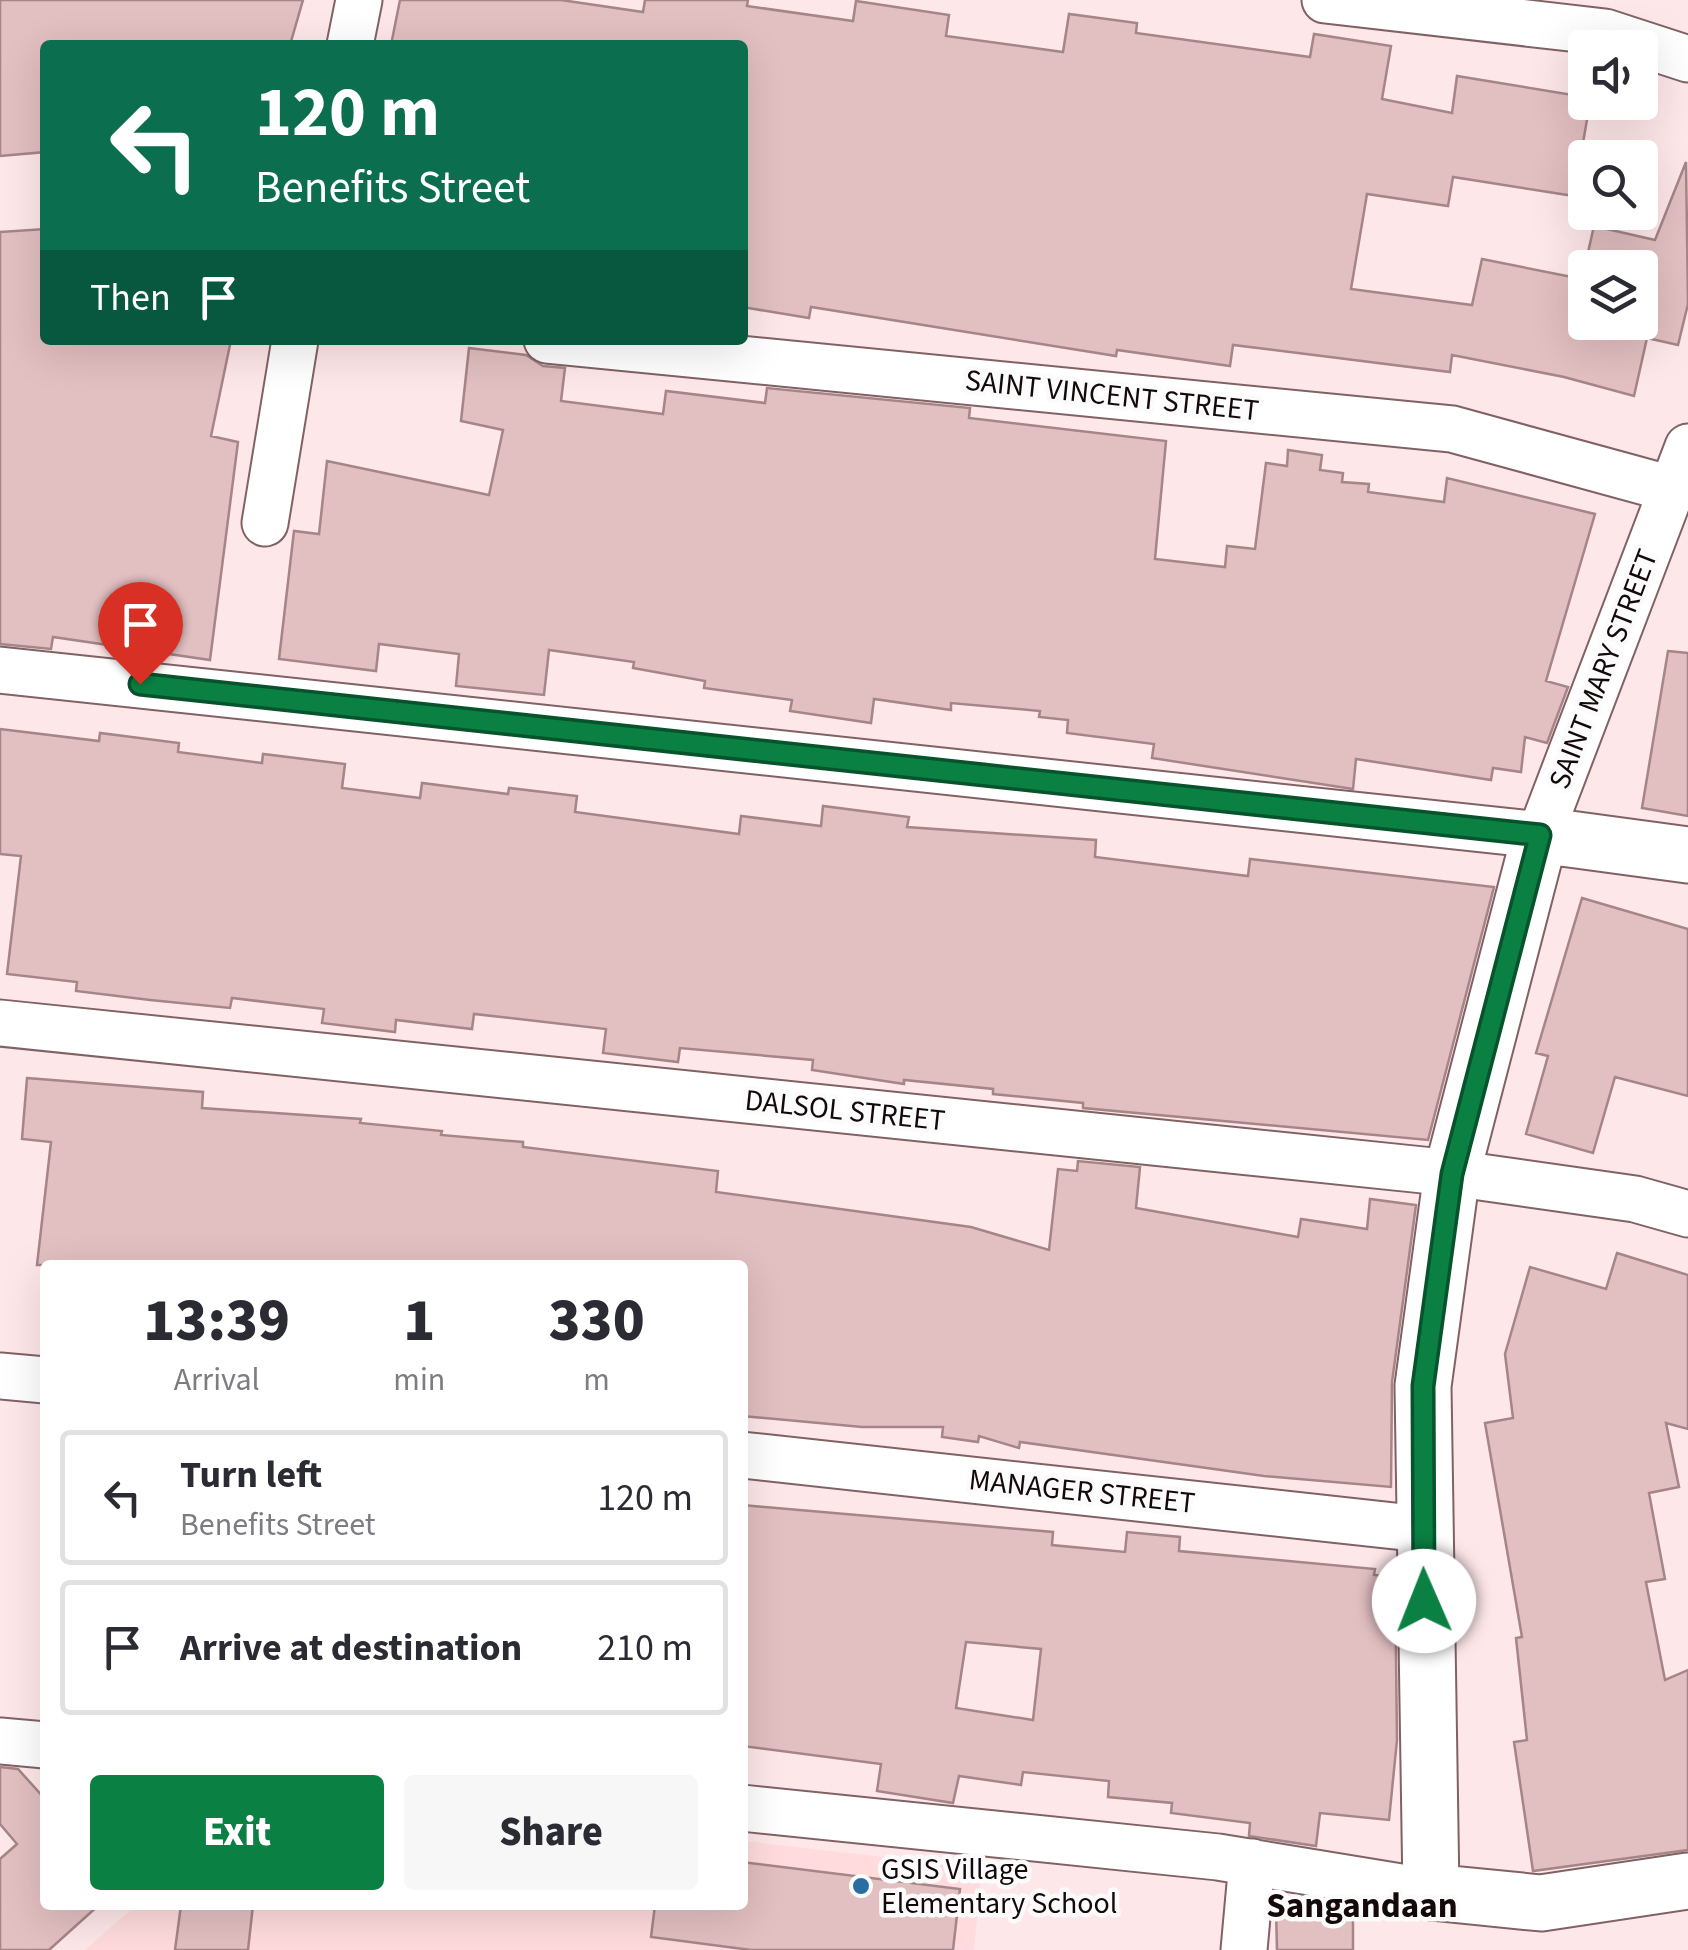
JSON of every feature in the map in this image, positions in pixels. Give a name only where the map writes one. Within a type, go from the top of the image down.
[{"type":"street","points":[[351,40],[359,0]]},
{"type":"street","points":[[1325,0],[1605,32],[1688,58]]},
{"type":"street","points":[[266,524],[293,345]]},
{"type":"street","name":"SAINT VINCENT STREET","points":[[597,345],[1452,430],[1671,489]]},
{"type":"street","name":"SAINT MARY STREET","points":[[1540,835],[1688,447]]},
{"type":"street","points":[[0,670],[1540,835],[1688,856]]},
{"type":"street","points":[[1431,1892],[1422,1528],[1423,1386],[1452,1174],[1540,835]]},
{"type":"street","name":"DALSOL STREET","points":[[0,1023],[1452,1174],[1635,1199],[1688,1214]]},
{"type":"street","points":[[0,1376],[40,1380]]},
{"type":"street","name":"MANAGER STREET","points":[[748,1456],[1422,1528]]},
{"type":"street","points":[[0,1741],[40,1745]]},
{"type":"street","points":[[748,1809],[994,1831],[1252,1862],[1431,1892],[1541,1904],[1688,1881]]},
{"type":"street","points":[[1244,1950],[1252,1862]]},
{"type":"shaded area","name":"GSIS Village Elementary School","points":[[748,1842],[982,1868],[974,1950],[85,1950],[130,1910],[748,1910]]},
{"type":"building","points":[[0,0],[303,0],[291,40],[40,40],[40,152],[0,156]]},
{"type":"building","points":[[400,0],[561,0],[643,12],[645,0],[748,0],[747,6],[853,21],[856,1],[949,15],[946,36],[1063,52],[1069,14],[1137,23],[1136,33],[1310,57],[1314,34],[1391,46],[1382,99],[1452,113],[1457,76],[1568,94],[1568,120],[1587,120],[1584,140],[1568,140],[1568,195],[1453,177],[1448,206],[1367,194],[1351,289],[1472,305],[1482,259],[1568,276],[1568,340],[1647,340],[1634,396],[1564,377],[1452,355],[1450,372],[1233,345],[1230,366],[1117,350],[1116,356],[811,307],[809,318],[748,308],[748,40],[392,40]]},
{"type":"building","points":[[1686,162],[1688,304],[1678,345],[1656,340],[1658,250],[1589,250],[1593,230],[1655,240]]},
{"type":"building","points":[[40,229],[40,345],[230,345],[211,436],[238,442],[210,660],[53,637],[51,649],[0,644],[0,232]]},
{"type":"building","points":[[469,348],[526,355],[543,366],[565,368],[561,401],[663,414],[666,391],[765,403],[767,388],[970,408],[969,418],[1166,441],[1155,559],[1225,567],[1227,546],[1255,549],[1266,463],[1287,466],[1288,450],[1322,455],[1320,470],[1343,473],[1342,482],[1369,484],[1368,492],[1444,502],[1447,478],[1595,514],[1546,681],[1568,687],[1547,743],[1525,737],[1521,772],[1493,768],[1491,780],[1356,759],[1353,789],[1152,758],[1154,744],[1067,733],[1068,720],[1039,717],[1040,711],[951,703],[951,710],[874,699],[871,723],[790,711],[792,700],[704,688],[705,681],[633,668],[634,662],[549,650],[544,695],[456,686],[459,654],[379,644],[376,671],[279,659],[294,531],[319,534],[327,461],[489,495],[503,430],[461,421]]},
{"type":"building","points":[[1668,651],[1688,653],[1688,816],[1642,808]]},
{"type":"building","points":[[0,729],[99,741],[100,733],[179,743],[178,752],[262,763],[263,754],[345,764],[342,788],[420,798],[422,783],[508,794],[509,788],[577,796],[575,812],[739,834],[741,816],[821,826],[823,806],[909,817],[907,827],[1096,840],[1095,857],[1248,876],[1250,859],[1494,887],[1428,1140],[1083,1108],[1083,1103],[993,1094],[993,1089],[904,1080],[904,1084],[812,1070],[813,1060],[680,1048],[678,1062],[603,1053],[606,1029],[474,1014],[472,1029],[396,1020],[395,1032],[322,1023],[324,1009],[232,998],[230,1008],[150,1000],[76,991],[77,982],[7,974],[21,856],[0,854]]},
{"type":"building","points":[[1582,898],[1688,929],[1688,1096],[1615,1077],[1593,1153],[1526,1134],[1548,1056],[1536,1053]]},
{"type":"building","points":[[27,1078],[203,1092],[202,1108],[361,1119],[360,1123],[442,1131],[441,1135],[523,1142],[523,1147],[718,1171],[716,1192],[971,1227],[1049,1250],[1058,1169],[1077,1171],[1078,1161],[1140,1167],[1136,1208],[1298,1237],[1301,1219],[1367,1229],[1370,1199],[1416,1205],[1392,1382],[1391,1487],[1264,1476],[1020,1442],[1019,1448],[979,1436],[978,1442],[942,1437],[943,1427],[862,1427],[748,1417],[748,1260],[40,1260],[37,1265],[51,1142],[22,1139]]},
{"type":"building","points":[[1617,1253],[1688,1275],[1688,1429],[1666,1423],[1679,1487],[1649,1493],[1665,1579],[1646,1582],[1665,1680],[1688,1670],[1688,1850],[1533,1871],[1514,1742],[1527,1740],[1516,1638],[1522,1637],[1485,1423],[1513,1418],[1505,1354],[1530,1267],[1606,1289]]},
{"type":"building","points":[[748,1506],[1053,1532],[1052,1545],[1125,1552],[1127,1532],[1180,1537],[1179,1551],[1375,1569],[1374,1575],[1395,1577],[1397,1740],[1389,1820],[1320,1813],[1316,1846],[1249,1836],[1250,1823],[1171,1813],[1172,1803],[1108,1797],[1109,1781],[1023,1772],[1021,1785],[959,1776],[953,1803],[877,1791],[881,1764],[748,1747]],"holes":[[[966,1642],[1041,1649],[1033,1720],[956,1708]]]},
{"type":"building","points":[[0,1767],[18,1769],[40,1793],[40,1910],[93,1910],[49,1950],[0,1950],[0,1859],[17,1844],[0,1824]]},
{"type":"building","points":[[748,1863],[960,1889],[953,1950],[751,1950],[651,1937],[654,1910],[748,1910]]},
{"type":"building","points":[[1353,1907],[1353,1950],[1277,1950],[1276,1909]]},
{"type":"building","points":[[180,1910],[252,1910],[248,1950],[175,1950]]},
{"type":"place","name":"GSIS Village Elementary School","points":[[861,1886]]},
{"type":"district","name":"Sangandaan","points":[[1362,1905]]},
{"type":"route","points":[[140,684],[1540,835],[1452,1174],[1423,1386],[1424,1601]]}]
